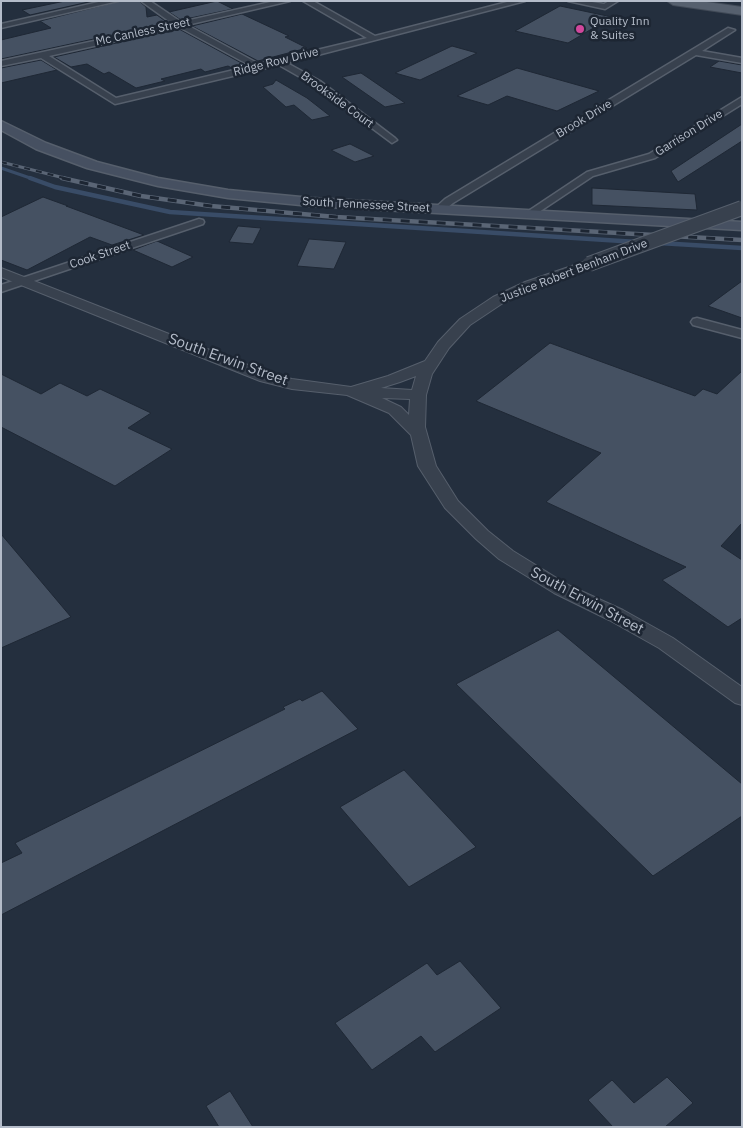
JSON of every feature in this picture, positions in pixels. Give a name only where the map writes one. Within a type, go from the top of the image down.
[{"type":"main road","points":[[673,1],[742,11]]},
{"type":"main road","points":[[699,1],[742,5]]},
{"type":"main road","points":[[730,1],[742,5]]},
{"type":"main road","name":"South Tennessee Street","points":[[1,124],[23,137],[75,160],[127,175],[183,187],[270,199],[742,226]]},
{"type":"street","points":[[1,26],[114,1]]},
{"type":"street","points":[[145,1],[179,24],[258,67]]},
{"type":"street","name":"Mc Canless Street","points":[[1,64],[286,1]]},
{"type":"street","points":[[307,1],[373,38]]},
{"type":"street","name":"Ridge Row Drive","points":[[41,54],[115,101],[522,1]]},
{"type":"street","points":[[572,1],[605,7],[614,1]]},
{"type":"street","name":"Brook Drive","points":[[439,209],[457,196],[731,30]]},
{"type":"street","points":[[695,52],[742,61]]},
{"type":"street","name":"Brookside Court","points":[[280,62],[317,83],[392,140]]},
{"type":"street","name":"Garrison Drive","points":[[529,214],[590,174],[652,156],[742,100]]},
{"type":"street","name":"Justice Robert Benham Drive","points":[[418,396],[420,383],[429,365],[452,334],[486,306],[530,285],[742,208]]},
{"type":"street","name":"Cook Street","points":[[1,288],[199,222]]},
{"type":"street","name":"South Erwin Street","points":[[1,272],[266,378],[292,384],[351,391],[418,396],[416,412],[418,433],[427,466],[438,486],[462,516],[494,545],[531,572],[666,643],[742,698]]},
{"type":"street","points":[[697,322],[742,334]]},
{"type":"street","points":[[351,391],[394,379],[429,365]]},
{"type":"street","points":[[351,391],[395,410],[418,433]]},
{"type":"building","points":[[65,1],[93,1],[30,15],[22,10]]},
{"type":"building","points":[[120,1],[139,1],[146,7],[147,17],[157,15],[168,23],[1,59],[1,40],[51,28],[40,21]]},
{"type":"building","points":[[217,1],[233,9],[181,20],[169,12]]},
{"type":"building","points":[[560,6],[612,17],[568,43],[515,31]]},
{"type":"building","points":[[242,14],[289,36],[285,37],[307,48],[258,61],[192,26]]},
{"type":"building","points":[[179,29],[245,65],[232,68],[228,66],[205,72],[201,69],[161,79],[165,81],[136,88],[109,72],[104,74],[87,64],[71,67],[54,57]]},
{"type":"building","points":[[452,46],[477,53],[420,80],[395,73]]},
{"type":"building","points":[[41,60],[57,70],[1,83],[1,68]]},
{"type":"building","points":[[719,61],[742,65],[742,73],[710,67]]},
{"type":"building","points":[[517,68],[599,91],[557,111],[507,96],[488,105],[457,96]]},
{"type":"building","points":[[361,73],[405,103],[385,107],[342,77]]},
{"type":"building","points":[[276,80],[307,98],[330,116],[312,120],[294,105],[286,107],[263,87],[273,84]]},
{"type":"building","points":[[742,124],[742,141],[678,182],[671,171]]},
{"type":"building","points":[[350,144],[374,156],[355,162],[331,150]]},
{"type":"building","points":[[592,188],[695,194],[697,210],[592,205]]},
{"type":"building","points":[[43,197],[144,235],[112,245],[90,237],[27,270],[1,260],[1,217]]},
{"type":"building","points":[[238,226],[261,228],[253,244],[229,242]]},
{"type":"building","points":[[309,239],[346,242],[334,269],[297,266]]},
{"type":"building","points":[[157,241],[193,257],[172,267],[133,250]]},
{"type":"building","points":[[742,281],[742,318],[708,306]]},
{"type":"building","points":[[550,343],[695,396],[703,389],[717,394],[742,371],[742,523],[721,546],[742,560],[742,618],[728,627],[662,580],[686,567],[546,502],[601,453],[476,401]]},
{"type":"building","points":[[1,374],[41,394],[60,383],[87,396],[100,389],[151,413],[128,428],[172,449],[115,486],[1,427]]},
{"type":"building","points":[[1,534],[71,617],[1,648]]},
{"type":"building","points":[[558,630],[742,784],[742,816],[653,876],[456,684]]},
{"type":"building","points":[[322,691],[358,729],[1,915],[1,863],[22,853],[15,843],[285,709],[283,707],[300,699],[302,701]]},
{"type":"building","points":[[404,770],[476,847],[409,887],[340,807]]},
{"type":"building","points":[[460,961],[501,1008],[435,1052],[421,1036],[372,1070],[335,1023],[427,963],[437,975]]},
{"type":"building","points":[[667,1077],[693,1103],[665,1127],[613,1127],[588,1100],[612,1080],[634,1103]]},
{"type":"building","points":[[230,1091],[253,1127],[219,1127],[206,1106]]},
{"type":"waterway","points":[[1,168],[33,179]]},
{"type":"waterway","points":[[30,178],[55,187],[170,212],[637,242]]},
{"type":"waterway","points":[[659,243],[742,248]]},
{"type":"railway","points":[[1,162],[68,179]]},
{"type":"railway","points":[[62,178],[141,196],[211,206],[336,217],[742,240]]},
{"type":"place","name":"Quality Inn & Suites","points":[[580,29]]}]
